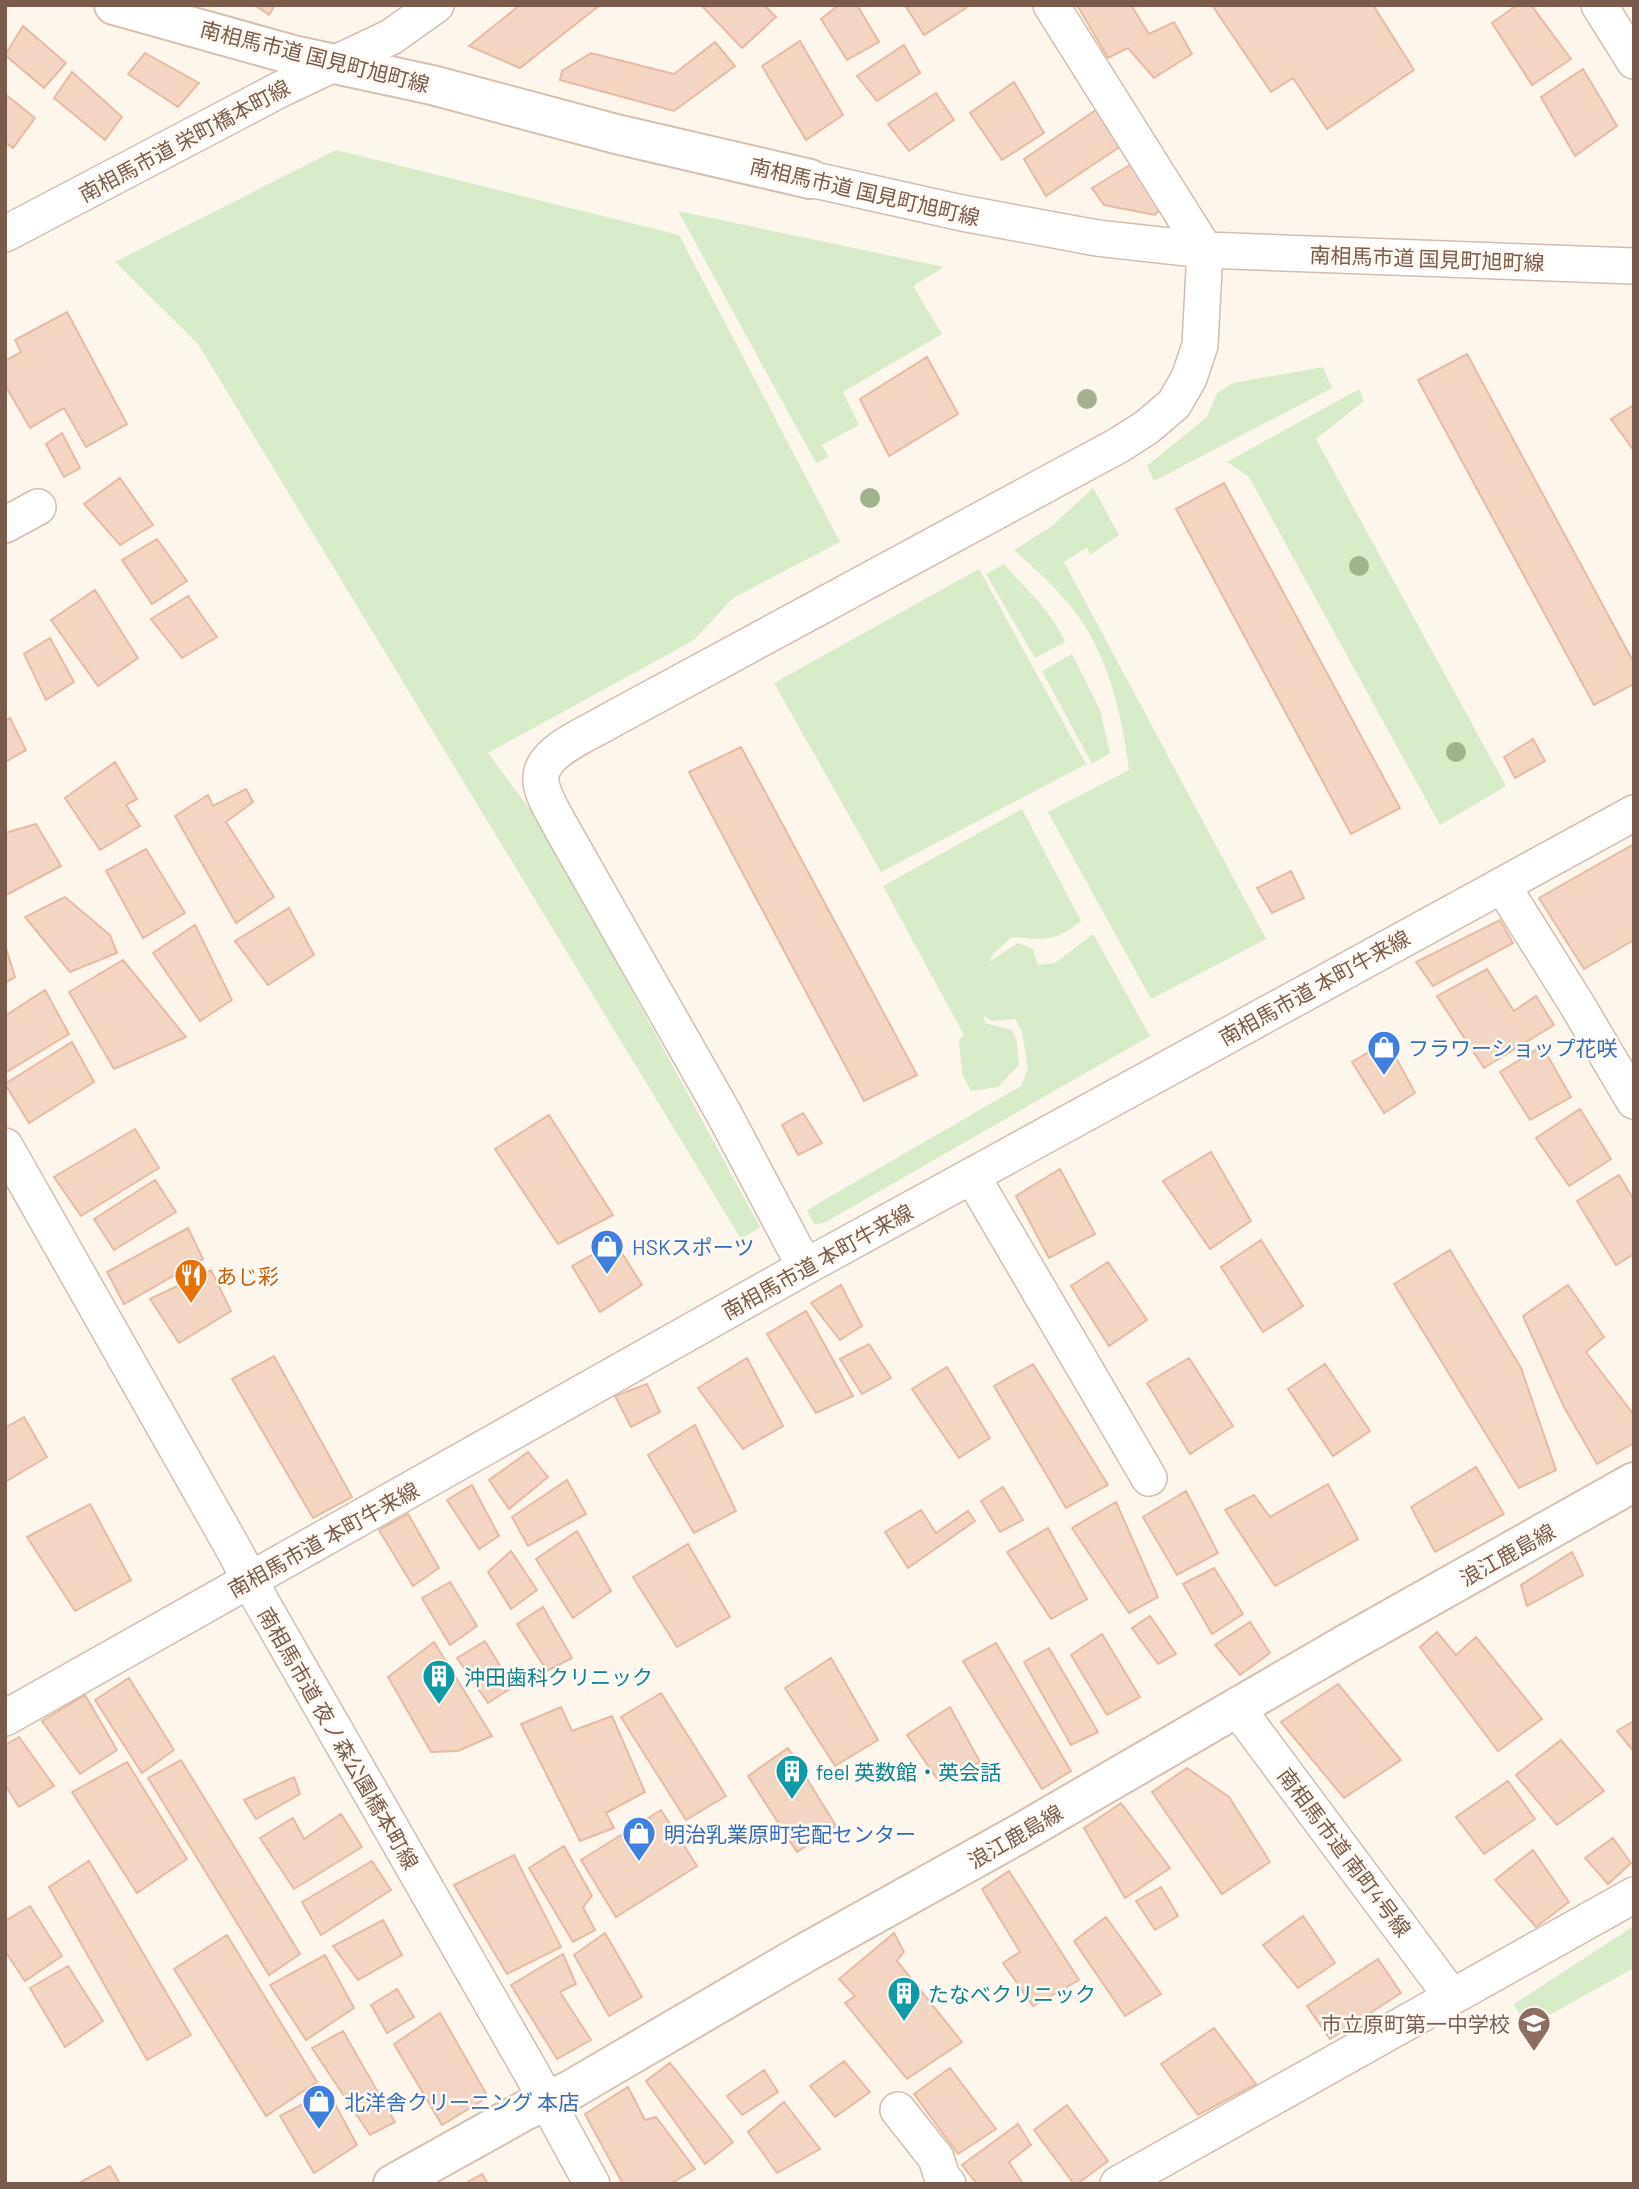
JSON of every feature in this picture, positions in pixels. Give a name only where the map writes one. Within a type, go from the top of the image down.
[{"type":"main road","name":"南相馬市道 国見町旭町線","points":[[114,5],[293,55],[432,85],[616,134],[810,179]]},
{"type":"main road","name":"浪江鹿島線","points":[[393,2184],[546,2100],[569,2091],[803,1954],[1634,1482]]},
{"type":"street","name":"南相馬市道 栄町橋本町線","points":[[5,234],[281,89],[391,37],[436,5]]},
{"type":"street","points":[[805,1267],[724,1114],[561,827],[541,780],[543,765],[554,752],[609,721],[1119,445],[1147,427],[1174,404],[1189,377],[1200,345],[1205,250],[1051,5]]},
{"type":"street","points":[[1599,5],[1634,61]]},
{"type":"street","name":"南相馬市道 国見町旭町線","points":[[810,179],[962,213],[1097,239],[1205,250],[1632,268]]},
{"type":"street","points":[[5,525],[38,507]]},
{"type":"street","name":"南相馬市道 本町牛来線","points":[[5,1718],[805,1267],[1634,813]]},
{"type":"street","points":[[1502,885],[1634,1101]]},
{"type":"street","name":"南相馬市道 夜ノ森公園橋本町線","points":[[5,1146],[592,2184]]},
{"type":"street","points":[[972,1176],[1149,1478]]},
{"type":"street","name":"南相馬市道 南町4号線","points":[[1237,1708],[1452,1997]]},
{"type":"street","points":[[1118,2184],[1634,1895]]},
{"type":"street","points":[[898,2110],[936,2158],[942,2177],[948,2184]]},
{"type":"green space","points":[[336,150],[679,235],[840,542],[733,598],[694,640],[488,753],[543,827],[760,1227],[741,1239],[198,344],[115,262]]},
{"type":"green space","points":[[678,211],[944,267],[913,286],[942,334],[843,392],[859,425],[822,445],[829,457],[816,463]]},
{"type":"green space","points":[[1323,367],[1332,388],[1154,481],[1147,466],[1207,417],[1217,393],[1233,383]]},
{"type":"green space","points":[[1359,389],[1364,401],[1316,439],[1506,786],[1440,825],[1249,477],[1227,462]]},
{"type":"green space","points":[[1093,488],[1119,535],[1090,555],[1087,547],[1064,562],[1266,939],[1151,999],[1048,812],[1129,770],[1111,685],[1095,644],[1072,608],[1014,550],[1052,526]]},
{"type":"green space","points":[[1004,564],[1046,611],[1065,642],[1035,658],[986,574]]},
{"type":"green space","points":[[979,569],[1086,764],[881,872],[774,683]]},
{"type":"green space","points":[[1072,654],[1100,710],[1110,753],[1092,764],[1042,671]]},
{"type":"green space","points":[[1022,809],[1081,921],[1064,933],[1049,938],[1012,937],[994,953],[989,962],[1018,943],[1033,949],[1038,965],[1055,963],[1093,934],[1150,1036],[824,1223],[814,1224],[807,1210],[1021,1086],[1028,1068],[1022,1032],[1016,1019],[991,1021],[984,1016],[985,1023],[1012,1030],[1017,1042],[1019,1065],[998,1087],[971,1091],[962,1074],[959,1040],[964,1035],[883,886]]},
{"type":"green space","points":[[1634,1926],[1634,1968],[1526,2028],[1514,2004]]},
{"type":"building","points":[[255,5],[275,5],[269,15]]},
{"type":"building","points":[[520,5],[600,5],[520,68],[469,46]]},
{"type":"building","points":[[701,5],[764,5],[776,17],[742,48]]},
{"type":"building","points":[[839,5],[857,5],[879,42],[847,60],[821,19]]},
{"type":"building","points":[[905,5],[964,5],[966,8],[924,35]]},
{"type":"building","points":[[1077,5],[1131,5],[1149,34],[1174,22],[1192,54],[1154,78],[1128,48],[1108,58]]},
{"type":"building","points":[[1212,5],[1373,5],[1414,70],[1327,129],[1293,78],[1271,92]]},
{"type":"building","points":[[1517,5],[1531,5],[1571,59],[1532,85],[1492,23]]},
{"type":"building","points":[[23,26],[66,63],[44,88],[5,55]]},
{"type":"building","points":[[800,41],[843,115],[806,140],[762,66]]},
{"type":"building","points":[[715,42],[735,66],[674,111],[560,80],[562,71],[591,53],[674,74]]},
{"type":"building","points":[[904,45],[920,73],[877,101],[857,76]]},
{"type":"building","points":[[145,53],[199,83],[178,107],[128,74]]},
{"type":"building","points":[[1583,69],[1617,126],[1575,156],[1541,97]]},
{"type":"building","points":[[72,72],[122,117],[105,140],[54,98]]},
{"type":"building","points":[[1014,82],[1044,133],[1002,160],[970,113]]},
{"type":"building","points":[[936,93],[954,120],[909,151],[888,124]]},
{"type":"building","points":[[5,94],[35,118],[13,148],[5,142]]},
{"type":"building","points":[[1099,108],[1124,144],[1046,196],[1024,159]]},
{"type":"building","points":[[1133,163],[1163,205],[1155,215],[1104,205],[1092,188]]},
{"type":"building","points":[[67,312],[127,424],[86,447],[64,408],[30,428],[5,385],[5,361],[21,352],[15,340]]},
{"type":"building","points":[[1467,354],[1634,663],[1634,684],[1594,705],[1418,380]]},
{"type":"building","points":[[927,357],[958,414],[889,456],[860,399]]},
{"type":"building","points":[[1634,405],[1634,451],[1611,419]]},
{"type":"building","points":[[62,433],[80,468],[64,477],[46,444]]},
{"type":"building","points":[[120,478],[153,525],[120,545],[84,504]]},
{"type":"building","points":[[1224,483],[1400,808],[1351,834],[1176,509]]},
{"type":"building","points":[[157,539],[187,581],[152,604],[122,560]]},
{"type":"building","points":[[95,590],[138,658],[98,686],[51,620]]},
{"type":"building","points":[[188,596],[217,637],[182,658],[151,619]]},
{"type":"building","points":[[50,638],[74,682],[46,700],[24,654]]},
{"type":"building","points":[[10,718],[26,750],[5,762],[5,721]]},
{"type":"building","points":[[1533,739],[1545,761],[1515,778],[1504,757]]},
{"type":"building","points":[[741,747],[917,1075],[864,1101],[689,772]]},
{"type":"building","points":[[115,762],[137,799],[126,805],[140,826],[100,850],[65,798]]},
{"type":"building","points":[[246,789],[253,802],[226,822],[274,897],[236,923],[175,816],[208,795],[213,806]]},
{"type":"building","points":[[36,824],[61,866],[6,895],[5,833]]},
{"type":"building","points":[[1634,844],[1634,940],[1584,969],[1539,898]]},
{"type":"building","points":[[146,849],[185,913],[143,938],[106,871]]},
{"type":"building","points":[[1291,871],[1304,898],[1272,913],[1257,888]]},
{"type":"building","points":[[65,897],[110,935],[117,953],[70,972],[25,917]]},
{"type":"building","points":[[289,908],[314,955],[268,985],[235,941]]},
{"type":"building","points":[[1500,920],[1513,943],[1433,986],[1416,962]]},
{"type":"building","points":[[195,925],[232,1000],[200,1021],[153,953]]},
{"type":"building","points":[[5,945],[15,977],[5,983]]},
{"type":"building","points":[[123,960],[186,1037],[114,1069],[69,992]]},
{"type":"building","points":[[1487,969],[1514,1011],[1536,996],[1554,1025],[1484,1068],[1437,996]]},
{"type":"building","points":[[45,990],[69,1034],[5,1073],[5,1016]]},
{"type":"building","name":"フラワーショップ花咲","points":[[1387,1041],[1415,1093],[1384,1113],[1352,1062]]},
{"type":"building","points":[[72,1042],[94,1082],[29,1123],[5,1084]]},
{"type":"building","points":[[1542,1046],[1571,1097],[1530,1120],[1500,1072]]},
{"type":"building","points":[[1580,1109],[1611,1159],[1569,1186],[1536,1138]]},
{"type":"building","points":[[803,1113],[822,1143],[798,1155],[782,1125]]},
{"type":"building","points":[[549,1115],[613,1215],[558,1244],[495,1149]]},
{"type":"building","points":[[135,1129],[159,1168],[81,1216],[54,1177]]},
{"type":"building","points":[[1211,1152],[1251,1221],[1210,1249],[1163,1181]]},
{"type":"building","points":[[1060,1169],[1095,1234],[1049,1258],[1016,1196]]},
{"type":"building","points":[[1619,1175],[1634,1200],[1634,1254],[1616,1265],[1577,1201]]},
{"type":"building","points":[[155,1180],[176,1212],[114,1250],[94,1219]]},
{"type":"building","points":[[188,1228],[203,1259],[124,1304],[107,1272]]},
{"type":"building","points":[[1261,1240],[1303,1306],[1263,1332],[1221,1267]]},
{"type":"building","name":"HSKスポーツ","points":[[615,1242],[642,1285],[600,1312],[572,1266]]},
{"type":"building","points":[[1450,1250],[1521,1368],[1556,1470],[1519,1488],[1394,1284]]},
{"type":"building","points":[[1108,1262],[1147,1320],[1109,1346],[1071,1286]]},
{"type":"building","name":"あじ彩","points":[[211,1270],[231,1311],[179,1343],[150,1299]]},
{"type":"building","points":[[841,1285],[862,1326],[840,1340],[811,1303]]},
{"type":"building","points":[[1568,1285],[1604,1337],[1586,1352],[1634,1415],[1634,1443],[1597,1464],[1564,1407],[1523,1316]]},
{"type":"building","points":[[806,1311],[853,1396],[816,1413],[767,1334]]},
{"type":"building","points":[[869,1344],[891,1378],[862,1394],[840,1359]]},
{"type":"building","points":[[274,1356],[352,1497],[313,1518],[232,1379]]},
{"type":"building","points":[[747,1358],[783,1426],[743,1449],[698,1388]]},
{"type":"building","points":[[1189,1358],[1233,1426],[1190,1454],[1147,1383]]},
{"type":"building","points":[[1033,1364],[1108,1485],[1066,1508],[994,1386]]},
{"type":"building","points":[[1325,1364],[1370,1431],[1333,1456],[1288,1389]]},
{"type":"building","points":[[947,1367],[990,1438],[959,1458],[912,1389]]},
{"type":"building","points":[[647,1384],[660,1412],[631,1427],[615,1396]]},
{"type":"building","points":[[24,1417],[47,1457],[5,1482],[5,1428]]},
{"type":"building","points":[[695,1425],[736,1511],[694,1533],[648,1455]]},
{"type":"building","points":[[528,1452],[548,1477],[509,1509],[489,1480]]},
{"type":"building","points":[[1476,1467],[1504,1514],[1435,1552],[1411,1507]]},
{"type":"building","points":[[567,1480],[586,1514],[528,1546],[512,1517]]},
{"type":"building","points":[[1328,1484],[1358,1539],[1275,1586],[1225,1510],[1254,1495],[1270,1517]]},
{"type":"building","points":[[472,1485],[499,1536],[479,1549],[447,1500]]},
{"type":"building","points":[[1003,1487],[1023,1520],[1000,1532],[981,1501]]},
{"type":"building","points":[[1186,1491],[1218,1553],[1177,1575],[1143,1517]]},
{"type":"building","points":[[1116,1502],[1158,1597],[1129,1613],[1072,1528]]},
{"type":"building","points":[[90,1504],[131,1580],[75,1611],[27,1537]]},
{"type":"building","points":[[921,1510],[936,1533],[968,1511],[975,1521],[908,1568],[885,1532]]},
{"type":"building","points":[[408,1514],[439,1568],[413,1586],[379,1530]]},
{"type":"building","points":[[1048,1528],[1087,1599],[1051,1619],[1007,1552]]},
{"type":"building","points":[[577,1531],[611,1591],[573,1618],[536,1559]]},
{"type":"building","points":[[688,1544],[730,1617],[677,1647],[633,1577]]},
{"type":"building","points":[[511,1551],[537,1590],[511,1609],[488,1572]]},
{"type":"building","points":[[1572,1552],[1583,1575],[1527,1606],[1521,1585]]},
{"type":"building","points":[[1214,1568],[1243,1614],[1212,1634],[1183,1584]]},
{"type":"building","points":[[450,1582],[477,1626],[450,1645],[422,1598]]},
{"type":"building","points":[[543,1607],[572,1658],[547,1671],[517,1624]]},
{"type":"building","points":[[1150,1616],[1176,1654],[1158,1664],[1132,1628]]},
{"type":"building","points":[[1250,1622],[1270,1653],[1240,1675],[1215,1645]]},
{"type":"building","points":[[1437,1632],[1456,1655],[1476,1637],[1542,1719],[1498,1751],[1420,1647]]},
{"type":"building","points":[[1102,1634],[1140,1697],[1107,1715],[1071,1655]]},
{"type":"building","points":[[485,1641],[513,1687],[488,1703],[457,1658]]},
{"type":"building","name":"沖田歯科クリニック","points":[[434,1642],[492,1736],[458,1751],[431,1752],[388,1677]]},
{"type":"building","points":[[996,1643],[1071,1771],[1042,1789],[963,1661]]},
{"type":"building","points":[[1049,1648],[1098,1732],[1071,1745],[1024,1662]]},
{"type":"building","points":[[831,1658],[878,1740],[835,1766],[785,1688]]},
{"type":"building","points":[[129,1678],[174,1750],[142,1773],[95,1700]]},
{"type":"building","points":[[1338,1684],[1401,1760],[1344,1798],[1281,1722]]},
{"type":"building","points":[[661,1693],[726,1796],[686,1820],[621,1717]]},
{"type":"building","points":[[85,1695],[117,1750],[80,1774],[42,1721]]},
{"type":"building","points":[[561,1707],[572,1731],[612,1716],[645,1792],[606,1813],[614,1828],[580,1841],[521,1724]]},
{"type":"building","points":[[950,1707],[980,1762],[940,1783],[907,1735]]},
{"type":"building","points":[[1634,1721],[1634,1752],[1617,1731]]},
{"type":"building","points":[[19,1737],[54,1786],[19,1807],[5,1785],[5,1745]]},
{"type":"building","points":[[1561,1740],[1604,1791],[1557,1825],[1516,1775]]},
{"type":"building","name":"feel 英数館・英会話","points":[[788,1748],[836,1826],[797,1852],[748,1776]]},
{"type":"building","points":[[181,1760],[300,1954],[269,1975],[148,1778]]},
{"type":"building","points":[[127,1762],[187,1859],[137,1893],[72,1792]]},
{"type":"building","points":[[1187,1768],[1229,1797],[1270,1862],[1222,1894],[1152,1792]]},
{"type":"building","points":[[294,1777],[300,1794],[256,1819],[244,1800]]},
{"type":"building","points":[[1508,1781],[1535,1819],[1484,1854],[1456,1817]]},
{"type":"building","points":[[1121,1803],[1170,1868],[1125,1898],[1084,1828]]},
{"type":"building","name":"明治乳業原町宅配センター","points":[[661,1810],[697,1866],[616,1917],[581,1860]]},
{"type":"building","points":[[341,1814],[362,1847],[294,1889],[260,1838],[293,1818],[304,1839]]},
{"type":"building","points":[[1613,1838],[1631,1863],[1608,1884],[1585,1858]]},
{"type":"building","points":[[564,1846],[592,1896],[583,1907],[595,1930],[573,1942],[529,1868]]},
{"type":"building","points":[[1533,1850],[1569,1902],[1536,1927],[1495,1880]]},
{"type":"building","points":[[514,1855],[561,1947],[507,1974],[454,1885]]},
{"type":"building","points":[[89,1861],[191,2035],[147,2060],[49,1887]]},
{"type":"building","points":[[372,1861],[391,1890],[321,1935],[302,1902]]},
{"type":"building","points":[[1009,1871],[1079,1980],[1033,2006],[1003,1963],[1020,1952],[982,1889]]},
{"type":"building","points":[[1161,1887],[1178,1916],[1155,1930],[1136,1901]]},
{"type":"building","points":[[30,1906],[62,1956],[25,1981],[5,1951],[5,1921]]},
{"type":"building","points":[[1303,1916],[1335,1963],[1298,1988],[1263,1945]]},
{"type":"building","points":[[1106,1917],[1161,1994],[1125,2016],[1074,1941]]},
{"type":"building","points":[[383,1920],[402,1955],[358,1980],[333,1946]]},
{"type":"building","points":[[605,1933],[642,1997],[609,2016],[574,1955]]},
{"type":"building","name":"たなべクリニック","points":[[894,1933],[904,1952],[897,1961],[962,2042],[907,2079],[845,2003],[855,1996],[839,1979]]},
{"type":"building","points":[[227,1935],[317,2082],[266,2116],[174,1969]]},
{"type":"building","points":[[563,1954],[576,1984],[560,1992],[591,2040],[557,2059],[511,1985]]},
{"type":"building","points":[[325,1955],[354,2008],[306,2040],[270,1985]]},
{"type":"building","points":[[1378,1959],[1401,1993],[1330,2039],[1307,2006]]},
{"type":"building","points":[[68,1966],[103,2021],[65,2047],[30,1988]]},
{"type":"building","points":[[397,1989],[414,2017],[387,2033],[371,2005]]},
{"type":"building","points":[[440,2013],[488,2097],[442,2125],[394,2044]]},
{"type":"building","points":[[1214,2028],[1256,2084],[1198,2115],[1161,2064]]},
{"type":"building","points":[[343,2031],[395,2122],[370,2135],[312,2048]]},
{"type":"building","points":[[844,2061],[870,2092],[835,2117],[810,2086]]},
{"type":"building","points":[[670,2063],[733,2142],[705,2164],[646,2081]]},
{"type":"building","points":[[950,2068],[996,2129],[958,2154],[914,2094]]},
{"type":"building","points":[[764,2070],[778,2092],[742,2115],[727,2096]]},
{"type":"building","points":[[628,2087],[645,2120],[656,2117],[695,2169],[670,2184],[623,2184],[585,2114]]},
{"type":"building","name":"北洋舎クリーニング 本店","points":[[328,2091],[357,2145],[314,2173],[280,2116]]},
{"type":"building","points":[[784,2102],[820,2149],[777,2173],[748,2132]]},
{"type":"building","points":[[1067,2105],[1108,2161],[1077,2184],[1074,2184],[1034,2130]]},
{"type":"building","points":[[1018,2124],[1031,2145],[1009,2162],[1023,2184],[977,2184],[962,2165]]},
{"type":"building","points":[[110,2166],[120,2184],[79,2183]]},
{"type":"building","points":[[482,2174],[488,2184],[464,2184]]},
{"type":"place","name":"フラワーショップ花咲","points":[[1384,1077]]},
{"type":"place","name":"HSKスポーツ","points":[[607,1276]]},
{"type":"place","name":"あじ彩","points":[[191,1305]]},
{"type":"place","name":"沖田歯科クリニック","points":[[439,1706]]},
{"type":"place","name":"feel 英数館・英会話","points":[[792,1801]]},
{"type":"place","name":"明治乳業原町宅配センター","points":[[639,1863]]},
{"type":"place","name":"たなべクリニック","points":[[904,2023]]},
{"type":"place","name":"市立原町第一中学校","points":[[1534,2053]]},
{"type":"place","name":"北洋舎クリーニング 本店","points":[[319,2131]]}]
